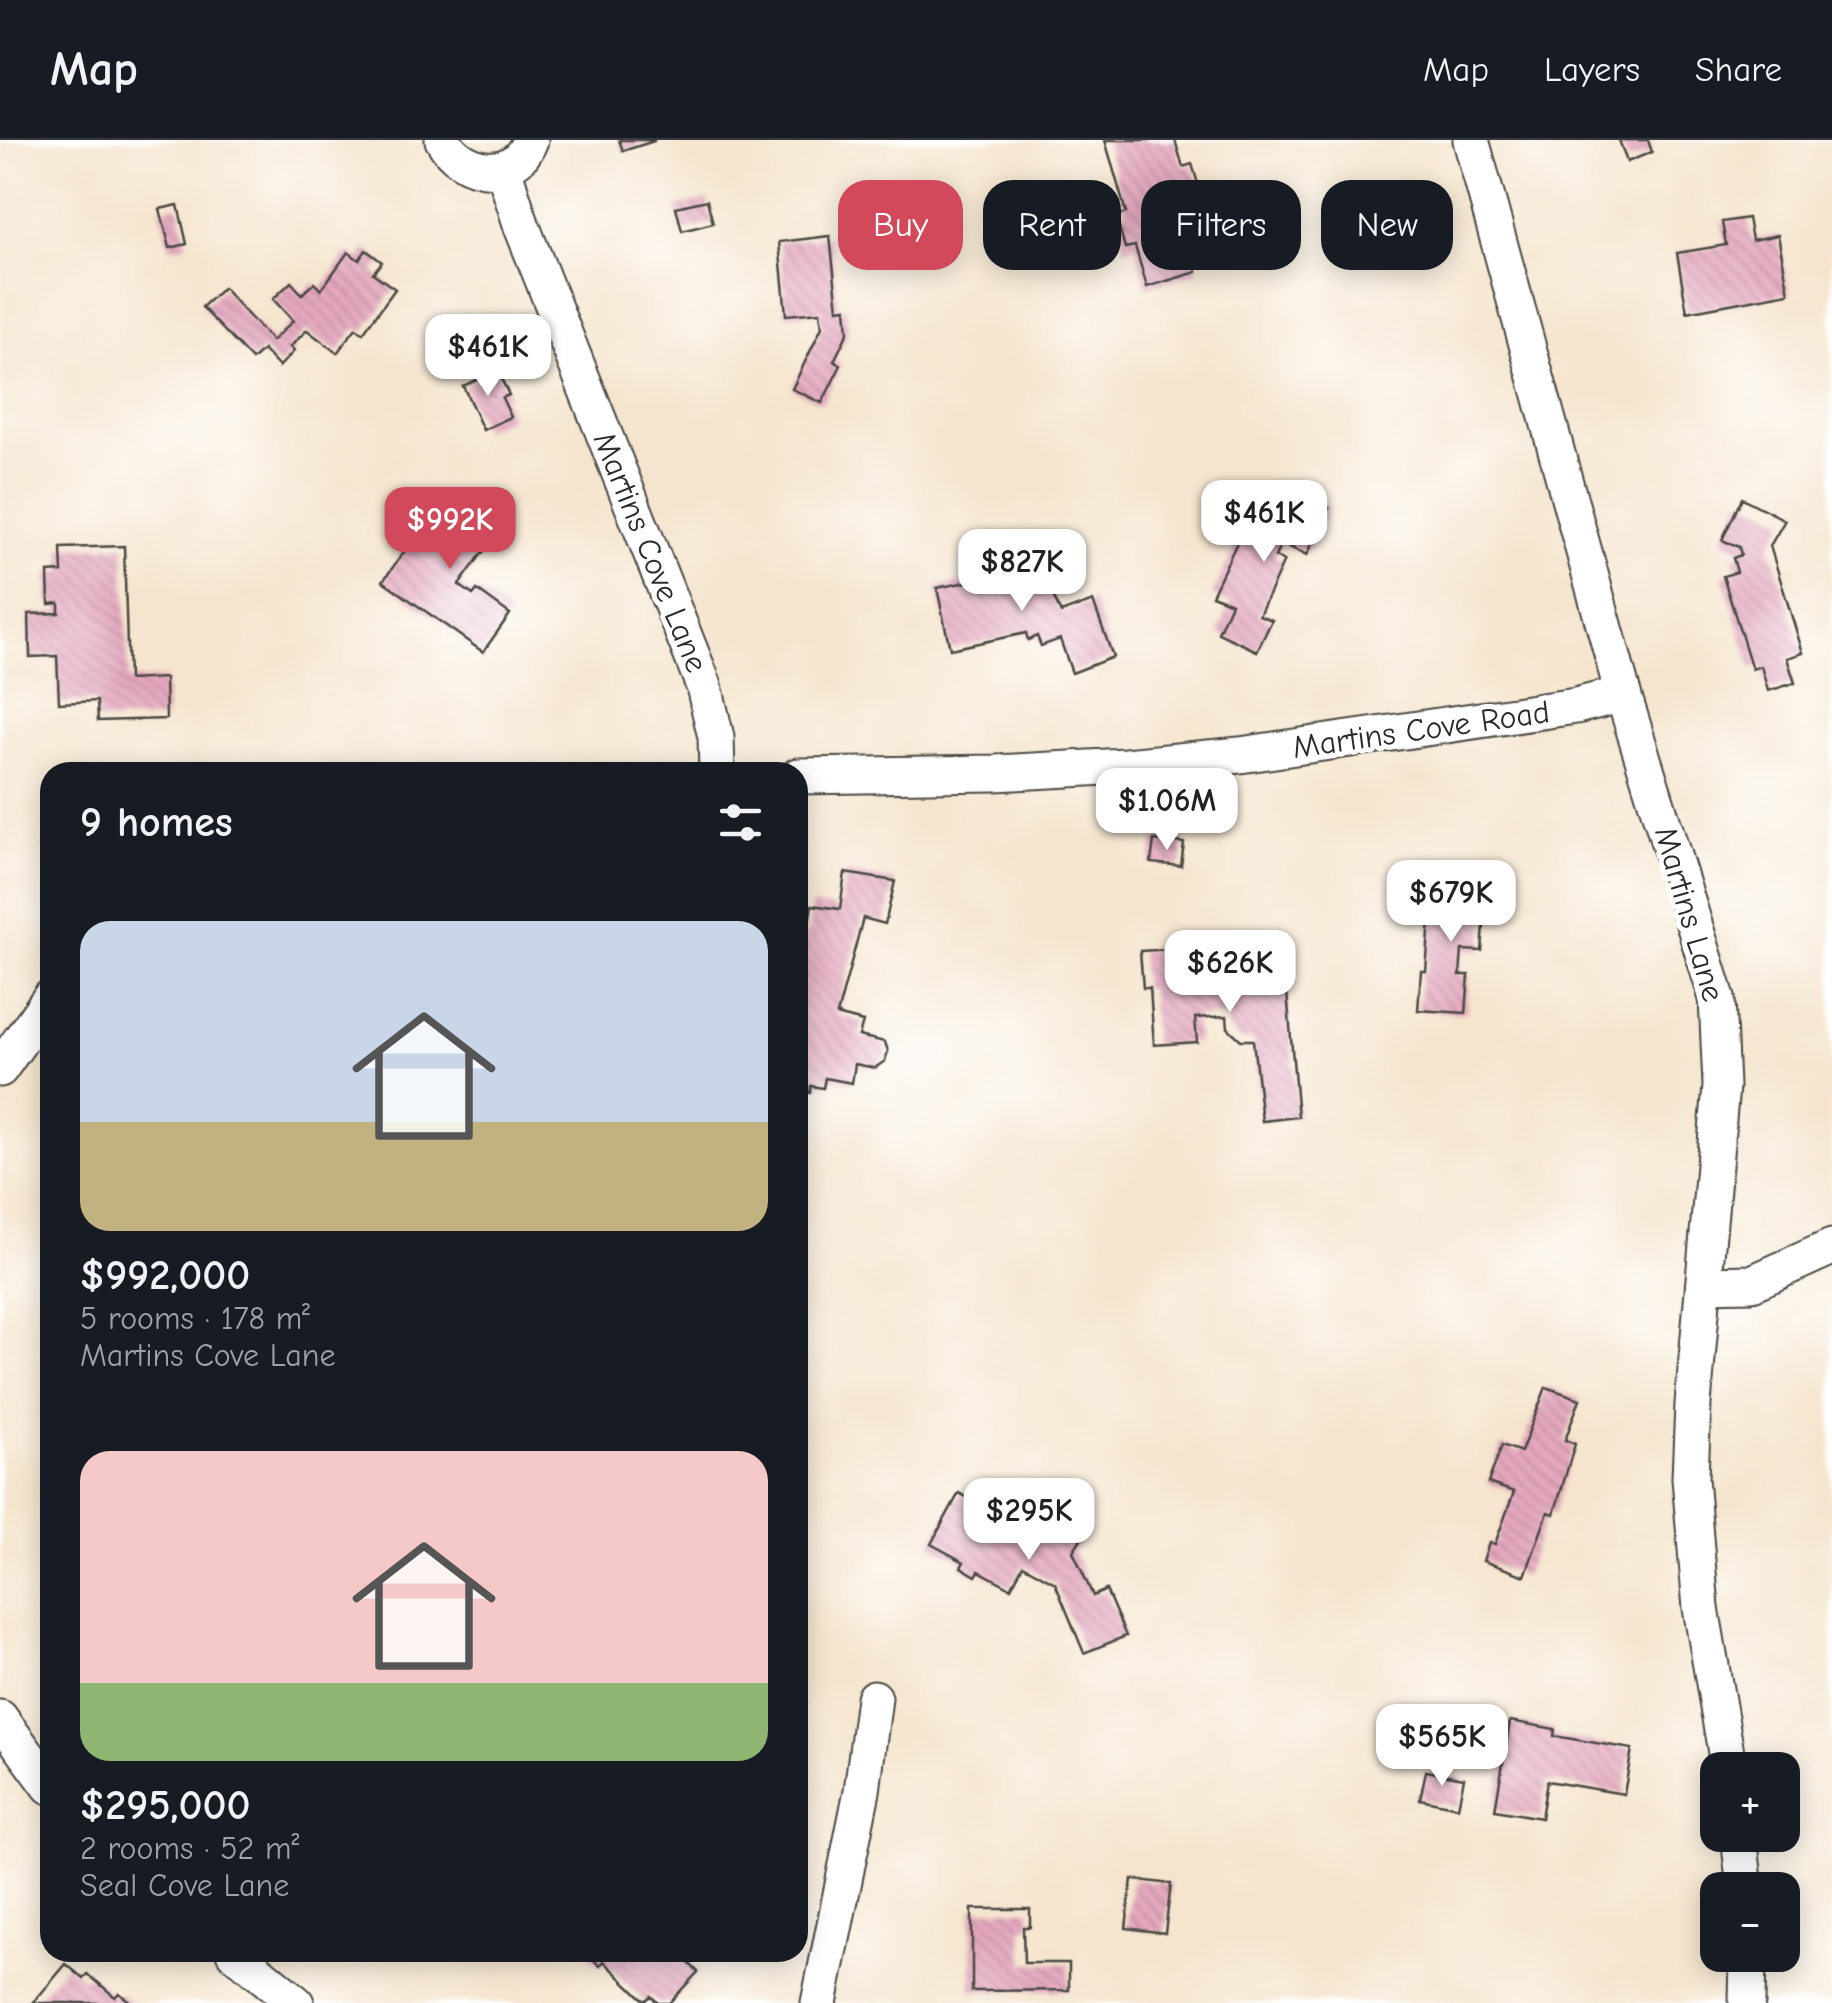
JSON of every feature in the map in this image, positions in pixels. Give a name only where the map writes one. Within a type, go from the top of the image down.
[{"type":"street","points":[[443,140],[455,158],[485,170],[503,168],[518,160],[530,140]]},
{"type":"street","name":"Martins Lane","points":[[1470,140],[1623,694],[1717,998],[1721,1086],[1693,1404],[1692,1520],[1701,1608],[1726,1752]]},
{"type":"street","name":"Martins Cove Lane","points":[[503,168],[522,227],[704,686],[715,726],[717,762]]},
{"type":"street","name":"Martins Cove Road","points":[[808,776],[1046,772],[1186,761],[1576,706],[1623,694]]},
{"type":"street","points":[[0,1070],[40,1012]]},
{"type":"street","points":[[1704,1284],[1752,1283],[1832,1247]]},
{"type":"street","points":[[819,2003],[862,1791],[874,1698]]},
{"type":"street","points":[[0,1718],[40,1772]]},
{"type":"street","points":[[246,1962],[296,2003]]},
{"type":"street","points":[[1747,2003],[1748,1972]]},
{"type":"building","points":[[619,140],[654,140],[654,141],[623,151]]},
{"type":"building","points":[[1105,140],[1175,140],[1183,167],[1192,164],[1197,180],[1141,180],[1141,266],[1135,246],[1125,248],[1121,214],[1126,213],[1121,180],[1117,180]]},
{"type":"building","points":[[1619,140],[1648,140],[1652,152],[1627,162]]},
{"type":"building","points":[[707,200],[713,223],[682,231],[676,207]]},
{"type":"building","points":[[178,205],[187,244],[170,248],[160,209]]},
{"type":"building","points":[[1748,218],[1752,240],[1778,235],[1789,293],[1687,312],[1677,253],[1726,245],[1722,222]]},
{"type":"building","points":[[830,236],[838,309],[846,308],[848,332],[834,361],[841,365],[822,403],[792,389],[822,327],[820,312],[786,315],[779,242]]},
{"type":"building","points":[[366,250],[382,262],[373,273],[395,289],[363,333],[356,328],[337,353],[307,330],[290,347],[294,351],[279,367],[263,350],[252,360],[202,307],[223,288],[272,341],[293,321],[273,299],[291,282],[302,294],[314,283],[321,290],[348,252],[359,260]]},
{"type":"building","points":[[1142,270],[1196,270],[1197,272],[1147,287]]},
{"type":"building","points":[[497,370],[509,395],[502,398],[511,417],[483,430],[463,386]]},
{"type":"building","points":[[1291,490],[1329,508],[1307,555],[1281,543],[1275,557],[1284,561],[1259,615],[1272,620],[1257,651],[1218,633],[1231,603],[1212,595],[1239,538],[1246,542],[1264,502],[1281,510]]},
{"type":"building","points":[[447,492],[499,530],[459,585],[473,595],[477,590],[510,614],[483,652],[383,581]]},
{"type":"building","points":[[1742,498],[1785,520],[1770,546],[1803,653],[1787,658],[1795,683],[1768,691],[1761,666],[1752,669],[1723,576],[1737,572],[1733,558],[1741,555],[1739,547],[1722,540]]},
{"type":"building","points":[[124,546],[128,680],[165,678],[166,719],[98,721],[97,701],[59,703],[57,656],[30,657],[29,614],[59,613],[59,603],[49,604],[48,573],[62,572],[61,548]]},
{"type":"building","points":[[1027,550],[1030,565],[1038,564],[1061,613],[1093,601],[1113,657],[1072,673],[1060,639],[1041,646],[1037,636],[1028,640],[1026,633],[950,649],[937,588],[1011,573],[1007,555]]},
{"type":"building","points":[[1154,840],[1184,843],[1181,866],[1151,863]]},
{"type":"building","points":[[845,873],[895,881],[885,924],[863,918],[837,1015],[863,1022],[859,1036],[885,1042],[888,1051],[885,1061],[875,1068],[855,1064],[852,1083],[825,1078],[823,1088],[811,1086],[810,1093],[808,929],[812,905],[840,909]]},
{"type":"building","points":[[1433,882],[1487,886],[1482,951],[1462,950],[1460,975],[1469,975],[1466,1013],[1418,1010],[1421,971],[1426,971]]},
{"type":"building","points":[[1175,949],[1176,961],[1190,961],[1190,977],[1234,974],[1233,953],[1268,951],[1268,960],[1284,958],[1298,1117],[1262,1121],[1253,1040],[1241,1040],[1228,1028],[1227,1016],[1195,1018],[1197,1042],[1154,1045],[1150,988],[1143,988],[1140,951]]},
{"type":"building","points":[[1546,1387],[1580,1399],[1565,1440],[1575,1444],[1554,1514],[1548,1512],[1525,1576],[1483,1561],[1489,1543],[1495,1544],[1514,1492],[1488,1483],[1502,1445],[1521,1452]]},
{"type":"building","points":[[959,1493],[1027,1530],[1036,1513],[1081,1539],[1073,1551],[1093,1596],[1106,1590],[1126,1636],[1084,1653],[1055,1583],[1023,1565],[1011,1588],[979,1571],[976,1576],[961,1567],[964,1562],[931,1544]]},
{"type":"building","points":[[1510,1721],[1555,1729],[1554,1736],[1632,1749],[1624,1794],[1547,1781],[1541,1818],[1495,1810]]},
{"type":"building","points":[[1426,1771],[1464,1778],[1458,1807],[1420,1799]]},
{"type":"building","points":[[1132,1879],[1171,1884],[1165,1933],[1126,1928]]},
{"type":"building","points":[[972,1909],[1030,1909],[1030,1927],[1023,1927],[1024,1963],[1069,1963],[1069,1990],[972,1991]]},
{"type":"building","points":[[605,1962],[688,1962],[698,1972],[669,2003],[658,2003],[651,1996],[645,2001]]},
{"type":"building","points":[[66,1964],[84,1979],[88,1974],[115,1997],[119,1993],[132,2003],[33,2003]]}]
